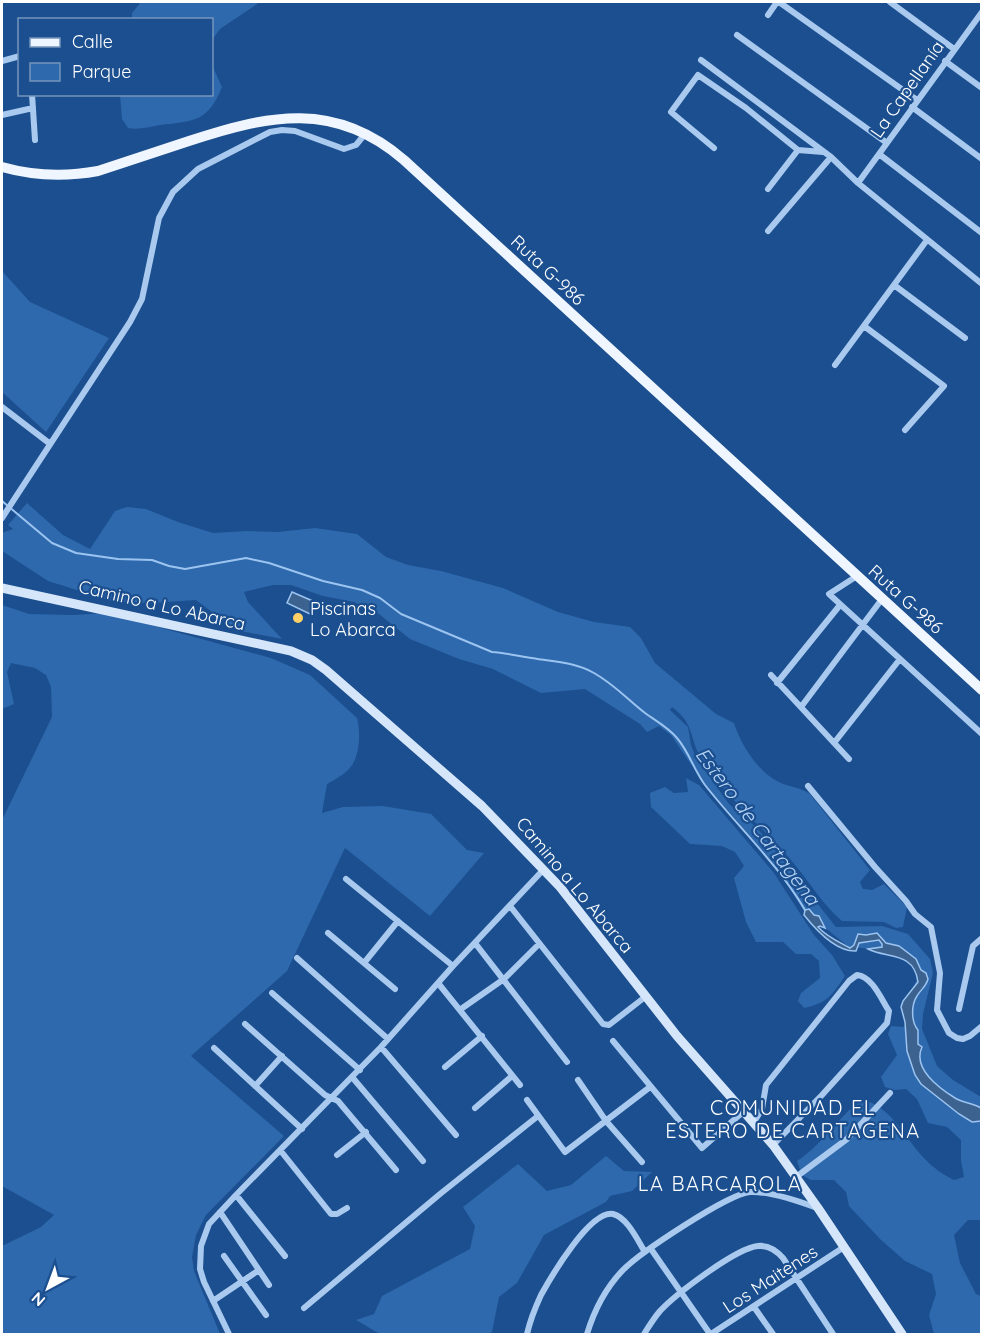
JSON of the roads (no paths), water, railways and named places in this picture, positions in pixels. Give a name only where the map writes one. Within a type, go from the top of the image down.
[{"type":"main road","name":"Ruta G-986","points":[[2,167],[44,175],[98,171],[213,133],[280,117],[318,118],[342,124],[365,134],[387,146],[404,160],[981,690]]},
{"type":"main road","name":"Camino a Lo Abarca","points":[[2,588],[291,651],[312,660],[326,670],[463,788],[544,869],[582,913],[645,997],[772,1145],[818,1208],[902,1335]]},
{"type":"street","points":[[768,15],[778,2],[917,100]]},
{"type":"street","points":[[890,2],[954,49]]},
{"type":"street","name":"La Capellanía","points":[[858,183],[980,16]]},
{"type":"street","points":[[737,35],[887,143]]},
{"type":"street","points":[[2,61],[18,57]]},
{"type":"street","points":[[945,61],[981,88]]},
{"type":"street","points":[[714,148],[671,111],[698,75],[703,62],[824,152],[858,183],[981,284]]},
{"type":"street","points":[[698,75],[746,108],[798,150],[824,152]]},
{"type":"street","points":[[32,96],[35,140]]},
{"type":"street","points":[[912,107],[981,159]]},
{"type":"street","points":[[2,115],[33,108]]},
{"type":"street","points":[[3,515],[136,309],[144,289],[159,218],[167,200],[182,183],[198,169],[270,132],[295,131],[344,149],[356,145],[365,134]]},
{"type":"street","points":[[768,189],[798,150]]},
{"type":"street","points":[[879,154],[981,233]]},
{"type":"street","points":[[768,231],[831,158]]},
{"type":"street","points":[[835,365],[927,240]]},
{"type":"street","points":[[894,285],[965,338]]},
{"type":"street","points":[[864,326],[944,386],[905,430]]},
{"type":"street","points":[[2,407],[50,443]]},
{"type":"street","points":[[857,576],[829,594],[981,734]]},
{"type":"street","points":[[801,707],[882,599]]},
{"type":"street","points":[[777,683],[840,604]]},
{"type":"street","points":[[834,743],[900,659]]},
{"type":"street","points":[[771,675],[849,759]]},
{"type":"street","points":[[808,786],[912,911],[930,927],[940,973],[937,1010],[950,1033],[954,1037],[963,1039],[981,1026]]},
{"type":"street","points":[[229,1335],[202,1275],[200,1254],[206,1231],[219,1212],[360,1070],[544,869]]},
{"type":"street","points":[[346,879],[453,966]]},
{"type":"street","points":[[510,906],[603,1024],[609,1025],[645,997]]},
{"type":"street","points":[[364,963],[398,921]]},
{"type":"street","points":[[328,933],[395,989]]},
{"type":"street","points":[[959,1009],[973,946],[981,938]]},
{"type":"street","points":[[474,943],[567,1062]]},
{"type":"street","points":[[461,1010],[504,979],[539,944]]},
{"type":"street","points":[[297,958],[388,1040]]},
{"type":"street","points":[[754,1122],[762,1109],[766,1085],[849,981],[856,975],[862,976],[878,992],[889,1011],[887,1023],[822,1095],[772,1145]]},
{"type":"street","points":[[438,983],[520,1084]]},
{"type":"street","points":[[272,993],[360,1070]]},
{"type":"street","points":[[245,1024],[325,1095],[338,1101],[396,1170]]},
{"type":"street","points":[[445,1067],[482,1036]]},
{"type":"street","points":[[613,1041],[702,1148],[744,1111]]},
{"type":"street","points":[[381,1047],[456,1135]]},
{"type":"street","points":[[214,1048],[302,1129]]},
{"type":"street","points":[[255,1086],[282,1056]]},
{"type":"street","points":[[475,1108],[512,1076]]},
{"type":"street","points":[[352,1077],[423,1161]]},
{"type":"street","points":[[578,1080],[606,1121],[642,1162]]},
{"type":"street","points":[[526,1100],[565,1152],[650,1087]]},
{"type":"street","points":[[796,1177],[847,1139],[890,1093]]},
{"type":"street","points":[[304,1308],[440,1194],[538,1116]]},
{"type":"street","points":[[337,1155],[366,1132]]},
{"type":"street","points":[[280,1150],[331,1214],[336,1215],[346,1208]]},
{"type":"street","points":[[587,1335],[606,1291],[622,1271],[648,1250],[703,1214],[744,1193],[757,1192],[818,1208]]},
{"type":"street","points":[[236,1195],[285,1256]]},
{"type":"street","points":[[219,1212],[269,1285]]},
{"type":"street","points":[[527,1335],[542,1293],[571,1248],[605,1215],[622,1218],[711,1335]]},
{"type":"street","points":[[644,1335],[662,1309],[681,1293],[734,1256],[760,1246],[768,1247],[780,1254],[833,1335]]},
{"type":"street","name":"Los Maitenes","points":[[711,1335],[844,1247]]},
{"type":"street","points":[[224,1256],[266,1315]]},
{"type":"street","points":[[213,1301],[259,1270]]},
{"type":"street","points":[[754,1307],[773,1335]]},
{"type":"waterway","name":"Estero de Cartagena","points":[[2,501],[52,543],[76,553],[118,559],[152,560],[185,569],[246,558],[269,563],[323,581],[362,590],[380,598],[401,614],[492,652],[564,663],[594,673],[615,687],[677,738],[705,785],[783,877],[805,910]]},
{"type":"place","name":"Piscinas Lo Abarca","points":[[298,618]]},
{"type":"district","name":"COMUNIDAD EL ESTERO DE CARTAGENA","points":[[793,1118]]},
{"type":"district","name":"LA BARCAROLA","points":[[720,1183]]}]
